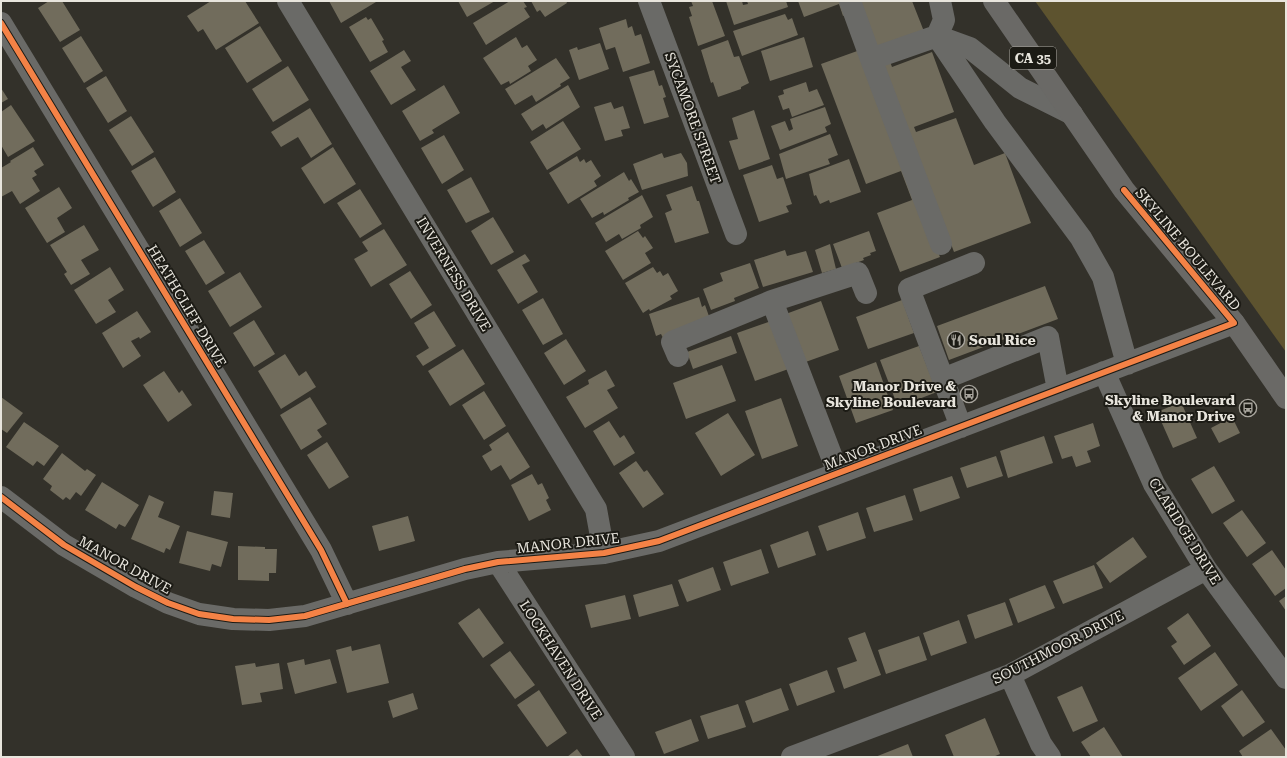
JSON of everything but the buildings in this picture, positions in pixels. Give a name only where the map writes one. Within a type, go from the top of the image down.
[{"type":"main road","name":"SKYLINE BOULEVARD","points":[[994,1],[1124,190],[1234,323],[1286,398]]},
{"type":"street","name":"INVERNESS DRIVE","points":[[288,1],[596,509],[604,553]]},
{"type":"street","name":"SYCAMORE STREET","points":[[649,1],[736,234]]},
{"type":"street","points":[[850,1],[941,244]]},
{"type":"street","points":[[937,36],[944,20],[940,1]]},
{"type":"street","name":"HEATHCLIFF DRIVE","points":[[1,23],[321,550],[347,604]]},
{"type":"street","points":[[871,59],[937,36],[970,48],[1020,88],[1072,114]]},
{"type":"street","points":[[937,36],[996,122],[1081,238],[1103,277],[1127,364]]},
{"type":"street","points":[[961,427],[909,289],[974,263]]},
{"type":"street","points":[[678,356],[672,342],[772,301],[858,273],[866,293]]},
{"type":"street","points":[[772,301],[838,473]]},
{"type":"street","name":"MANOR DRIVE","points":[[1,497],[64,544],[100,567],[168,603],[199,614],[233,619],[269,620],[305,616],[465,569],[498,562],[604,553],[659,541],[1234,323]]},
{"type":"street","points":[[943,379],[1048,337],[1058,390]]},
{"type":"street","name":"CLARIDGE DRIVE","points":[[1104,372],[1154,484],[1206,569],[1286,678]]},
{"type":"street","name":"LOCKHAVEN DRIVE","points":[[498,562],[624,757]]},
{"type":"street","name":"SOUTHMOOR DRIVE","points":[[792,757],[1010,676],[1206,569]]},
{"type":"street","points":[[1010,676],[1040,744],[1050,757]]},
{"type":"shaded area","points":[[1035,1],[1286,1],[1286,352]]},
{"type":"cycle path","points":[[1,23],[321,550],[347,604]]},
{"type":"cycle path","points":[[1,497],[64,545],[136,587],[168,603],[199,614],[233,619],[269,620],[305,616],[465,569],[498,562],[604,553],[659,541],[1234,323],[1124,190]]},
{"type":"place","name":"Soul Rice","points":[[956,340]]},
{"type":"place","name":"Manor Drive & Skyline Boulevard","points":[[969,394]]},
{"type":"place","name":"Skyline Boulevard & Manor Drive","points":[[1248,408]]}]
